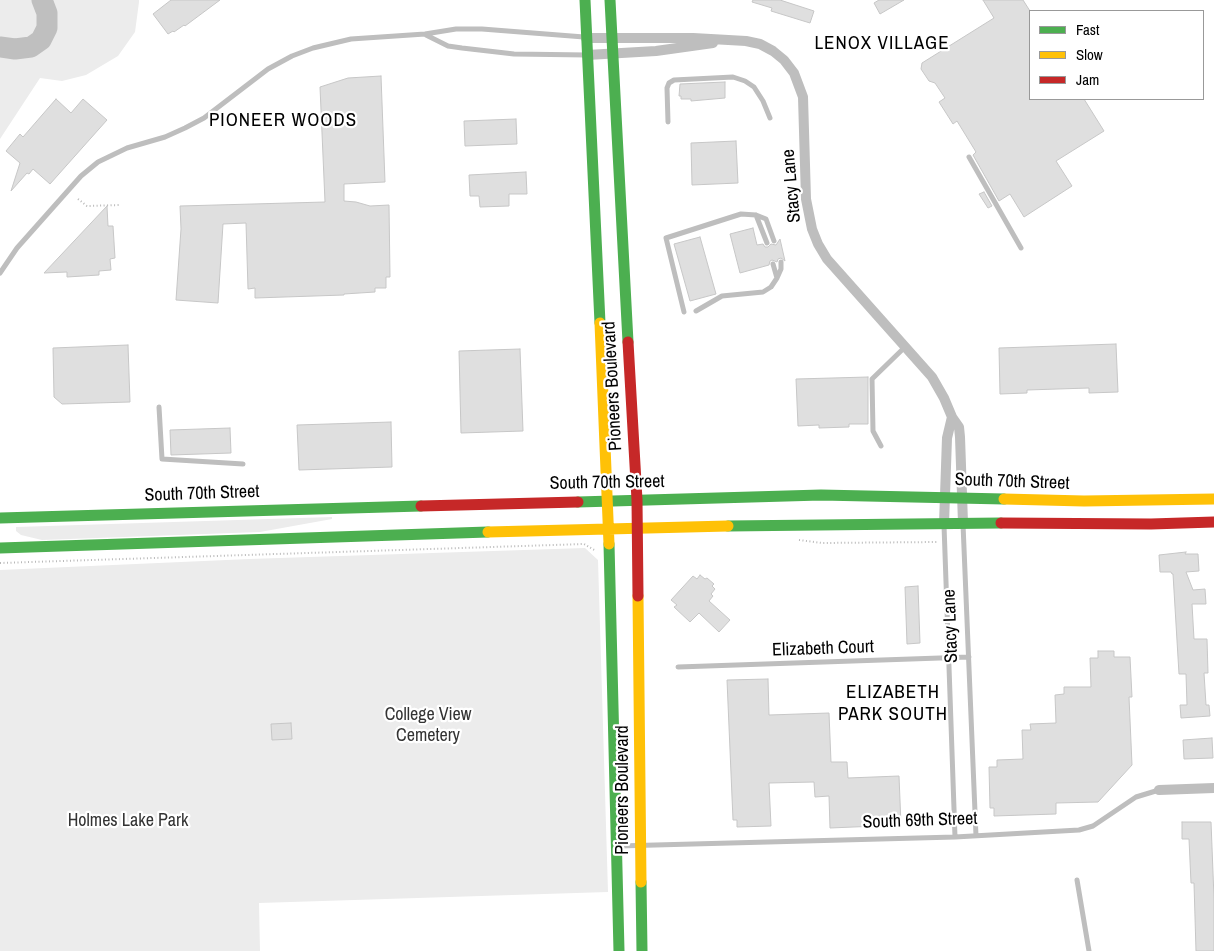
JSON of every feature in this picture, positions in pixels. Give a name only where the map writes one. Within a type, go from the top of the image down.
[{"type":"main road","name":"Pioneers Boulevard","points":[[585,0],[608,500],[619,951]]},
{"type":"main road","name":"Pioneers Boulevard","points":[[610,0],[637,500],[642,951]]},
{"type":"main road","name":"South 70th Street","points":[[0,518],[820,495],[1084,501],[1214,499]]},
{"type":"main road","points":[[0,548],[609,528],[1214,522]]},
{"type":"street","name":"Stacy Lane","points":[[586,38],[693,38],[729,41]]},
{"type":"street","name":"Stacy Lane","points":[[587,55],[613,55],[688,48],[746,40],[760,44],[784,60],[794,73],[803,97],[806,199],[815,236],[827,259],[932,378],[959,427],[963,523]]},
{"type":"street","name":"Stacy Lane","points":[[944,524],[947,438],[952,417]]},
{"type":"street","name":"South 69th Street","points":[[1159,790],[1214,788]]},
{"type":"lane","points":[[0,273],[17,248],[81,176],[98,162],[112,154],[185,128],[204,118],[268,69],[292,56],[313,48],[351,39],[425,34],[456,29],[482,28],[586,38]]},
{"type":"lane","points":[[425,34],[448,46],[477,50],[514,54],[587,55]]},
{"type":"lane","points":[[668,122],[666,88],[668,83],[674,80],[733,77],[745,81],[754,87],[763,101],[770,118]]},
{"type":"lane","points":[[969,156],[1021,248]]},
{"type":"lane","points":[[684,312],[666,238],[741,214],[756,215],[766,219],[774,241]]},
{"type":"lane","points":[[756,215],[767,243]]},
{"type":"lane","points":[[696,311],[722,296],[763,292],[772,286],[777,278],[781,269],[781,262]]},
{"type":"lane","points":[[774,264],[777,278]]},
{"type":"lane","points":[[881,446],[873,431],[872,379],[876,373],[905,348]]},
{"type":"lane","points":[[159,407],[162,459],[243,464]]},
{"type":"lane","name":"Stacy Lane","points":[[963,523],[976,836]]},
{"type":"lane","name":"Stacy Lane","points":[[944,524],[955,837]]},
{"type":"lane","name":"Elizabeth Court","points":[[678,667],[969,657]]},
{"type":"lane","name":"South 69th Street","points":[[617,846],[955,837],[1079,830],[1094,826],[1136,797],[1159,790]]},
{"type":"lane","points":[[1077,880],[1089,951]]},
{"type":"path","points":[[78,199],[87,206],[120,205]]},
{"type":"green space","points":[[0,0],[139,0],[139,2],[135,32],[118,56],[86,75],[62,81],[40,78],[0,139]]},
{"type":"green space","points":[[332,517],[332,519],[260,532],[42,540],[21,535],[16,531],[16,527]]},
{"type":"green space","points":[[585,548],[598,560],[608,892],[259,903],[260,951],[0,951],[0,570],[249,559]]},
{"type":"building","points":[[171,0],[220,0],[185,26],[168,34],[153,14]]},
{"type":"building","points":[[753,0],[780,0],[814,11],[810,23],[771,11],[772,8],[752,2]]},
{"type":"building","points":[[879,0],[904,0],[880,14],[874,3]]},
{"type":"building","points":[[983,0],[1023,0],[1029,10],[1029,100],[1085,100],[1104,131],[1056,161],[1072,186],[1024,217],[1010,194],[999,201],[973,155],[976,152],[957,121],[953,124],[939,102],[945,98],[935,83],[929,81],[921,69],[922,63],[994,18]]},
{"type":"building","points":[[381,76],[385,182],[344,184],[344,201],[370,206],[389,205],[390,277],[386,277],[386,288],[375,288],[375,292],[344,295],[255,298],[255,288],[248,289],[246,223],[223,224],[218,303],[176,300],[181,229],[180,206],[325,202],[320,87],[348,78]]},
{"type":"building","points":[[725,82],[725,98],[691,101],[691,99],[681,99],[681,96],[679,96],[680,84]]},
{"type":"building","points":[[56,99],[71,113],[83,99],[107,120],[50,184],[33,169],[11,191],[20,163],[6,151],[20,134],[23,137]]},
{"type":"building","points":[[516,119],[517,144],[465,146],[464,121]]},
{"type":"building","points":[[736,141],[738,183],[692,185],[691,143]]},
{"type":"building","points":[[526,172],[527,194],[509,194],[509,206],[480,207],[479,196],[470,196],[469,175]]},
{"type":"building","points":[[984,192],[992,206],[988,208],[979,194]]},
{"type":"building","points":[[107,206],[108,226],[113,226],[115,258],[110,259],[111,270],[99,271],[99,275],[67,277],[67,272],[44,273]]},
{"type":"building","points":[[753,228],[757,245],[763,244],[765,247],[768,247],[771,244],[776,245],[780,239],[785,261],[781,258],[777,262],[772,260],[769,265],[740,273],[730,234]]},
{"type":"building","points":[[700,237],[716,294],[690,301],[674,244]]},
{"type":"building","points":[[1116,344],[1118,392],[1089,393],[1089,388],[1027,390],[1027,393],[1000,394],[999,348]]},
{"type":"building","points":[[128,345],[130,402],[62,404],[54,397],[53,348]]},
{"type":"building","points":[[520,349],[523,431],[461,433],[459,351]]},
{"type":"building","points":[[868,377],[868,424],[849,424],[849,427],[819,428],[819,425],[798,426],[796,379]]},
{"type":"building","points":[[391,422],[392,467],[299,470],[297,425]]},
{"type":"building","points":[[230,428],[231,453],[171,455],[170,430]]},
{"type":"building","points":[[1186,552],[1185,554],[1198,554],[1199,571],[1186,572],[1193,590],[1205,589],[1206,604],[1192,604],[1194,639],[1207,639],[1208,673],[1204,673],[1206,705],[1209,705],[1210,716],[1181,718],[1180,705],[1187,705],[1186,674],[1179,674],[1173,574],[1171,572],[1160,572],[1159,555]]},
{"type":"building","points":[[700,575],[714,584],[712,586],[715,589],[711,594],[713,596],[709,601],[730,620],[719,632],[699,613],[690,622],[674,607],[677,605],[671,600],[693,576],[697,579]]},
{"type":"building","points":[[918,586],[920,643],[907,644],[905,587]]},
{"type":"building","points":[[1098,651],[1114,651],[1114,657],[1130,657],[1132,697],[1129,697],[1132,765],[1098,802],[1056,803],[1056,814],[994,816],[994,808],[990,808],[989,767],[997,767],[997,760],[1023,759],[1022,730],[1031,730],[1030,724],[1056,723],[1055,695],[1064,694],[1064,687],[1091,687],[1090,658],[1098,658]]},
{"type":"building","points":[[768,679],[769,715],[829,713],[831,762],[847,762],[848,778],[899,776],[901,825],[830,828],[829,796],[815,797],[814,782],[769,783],[771,826],[737,827],[737,820],[733,820],[727,680]]},
{"type":"building","points":[[291,723],[292,739],[272,740],[271,724]]},
{"type":"building","points":[[1212,738],[1213,758],[1184,759],[1183,740]]},
{"type":"building","points":[[1182,822],[1211,822],[1214,951],[1196,951],[1194,883],[1191,883],[1189,839],[1182,839]]},
{"type":"waterway","points":[[0,47],[15,49],[31,47],[41,40],[47,28],[47,13],[42,0]]},
{"type":"traffic: fast","points":[[585,0],[600,323]]},
{"type":"traffic: fast","points":[[610,0],[628,342]]},
{"type":"traffic: fast","points":[[578,502],[821,495],[1004,499]]},
{"type":"traffic: fast","points":[[0,518],[421,506]]},
{"type":"traffic: fast","points":[[728,526],[1001,523]]},
{"type":"traffic: fast","points":[[0,548],[488,532]]},
{"type":"traffic: fast","points":[[609,544],[619,951]]},
{"type":"traffic: fast","points":[[641,882],[642,951]]},
{"type":"traffic: slow","points":[[600,323],[609,544]]},
{"type":"traffic: slow","points":[[1004,499],[1084,501],[1214,499]]},
{"type":"traffic: slow","points":[[488,532],[728,526]]},
{"type":"traffic: slow","points":[[638,596],[641,882]]},
{"type":"traffic: jam","points":[[628,342],[637,500],[638,596]]},
{"type":"traffic: jam","points":[[421,506],[578,502]]},
{"type":"traffic: jam","points":[[1001,523],[1151,524],[1214,522]]},
{"type":"district","name":"LENOX VILLAGE","points":[[882,44]]},
{"type":"district","name":"PIONEER WOODS","points":[[283,121]]},
{"type":"district","name":"ELIZABETH PARK SOUTH","points":[[893,704]]},
{"type":"park label","name":"College View Cemetery","points":[[428,725]]},
{"type":"park label","name":"Holmes Lake Park","points":[[128,821]]}]
